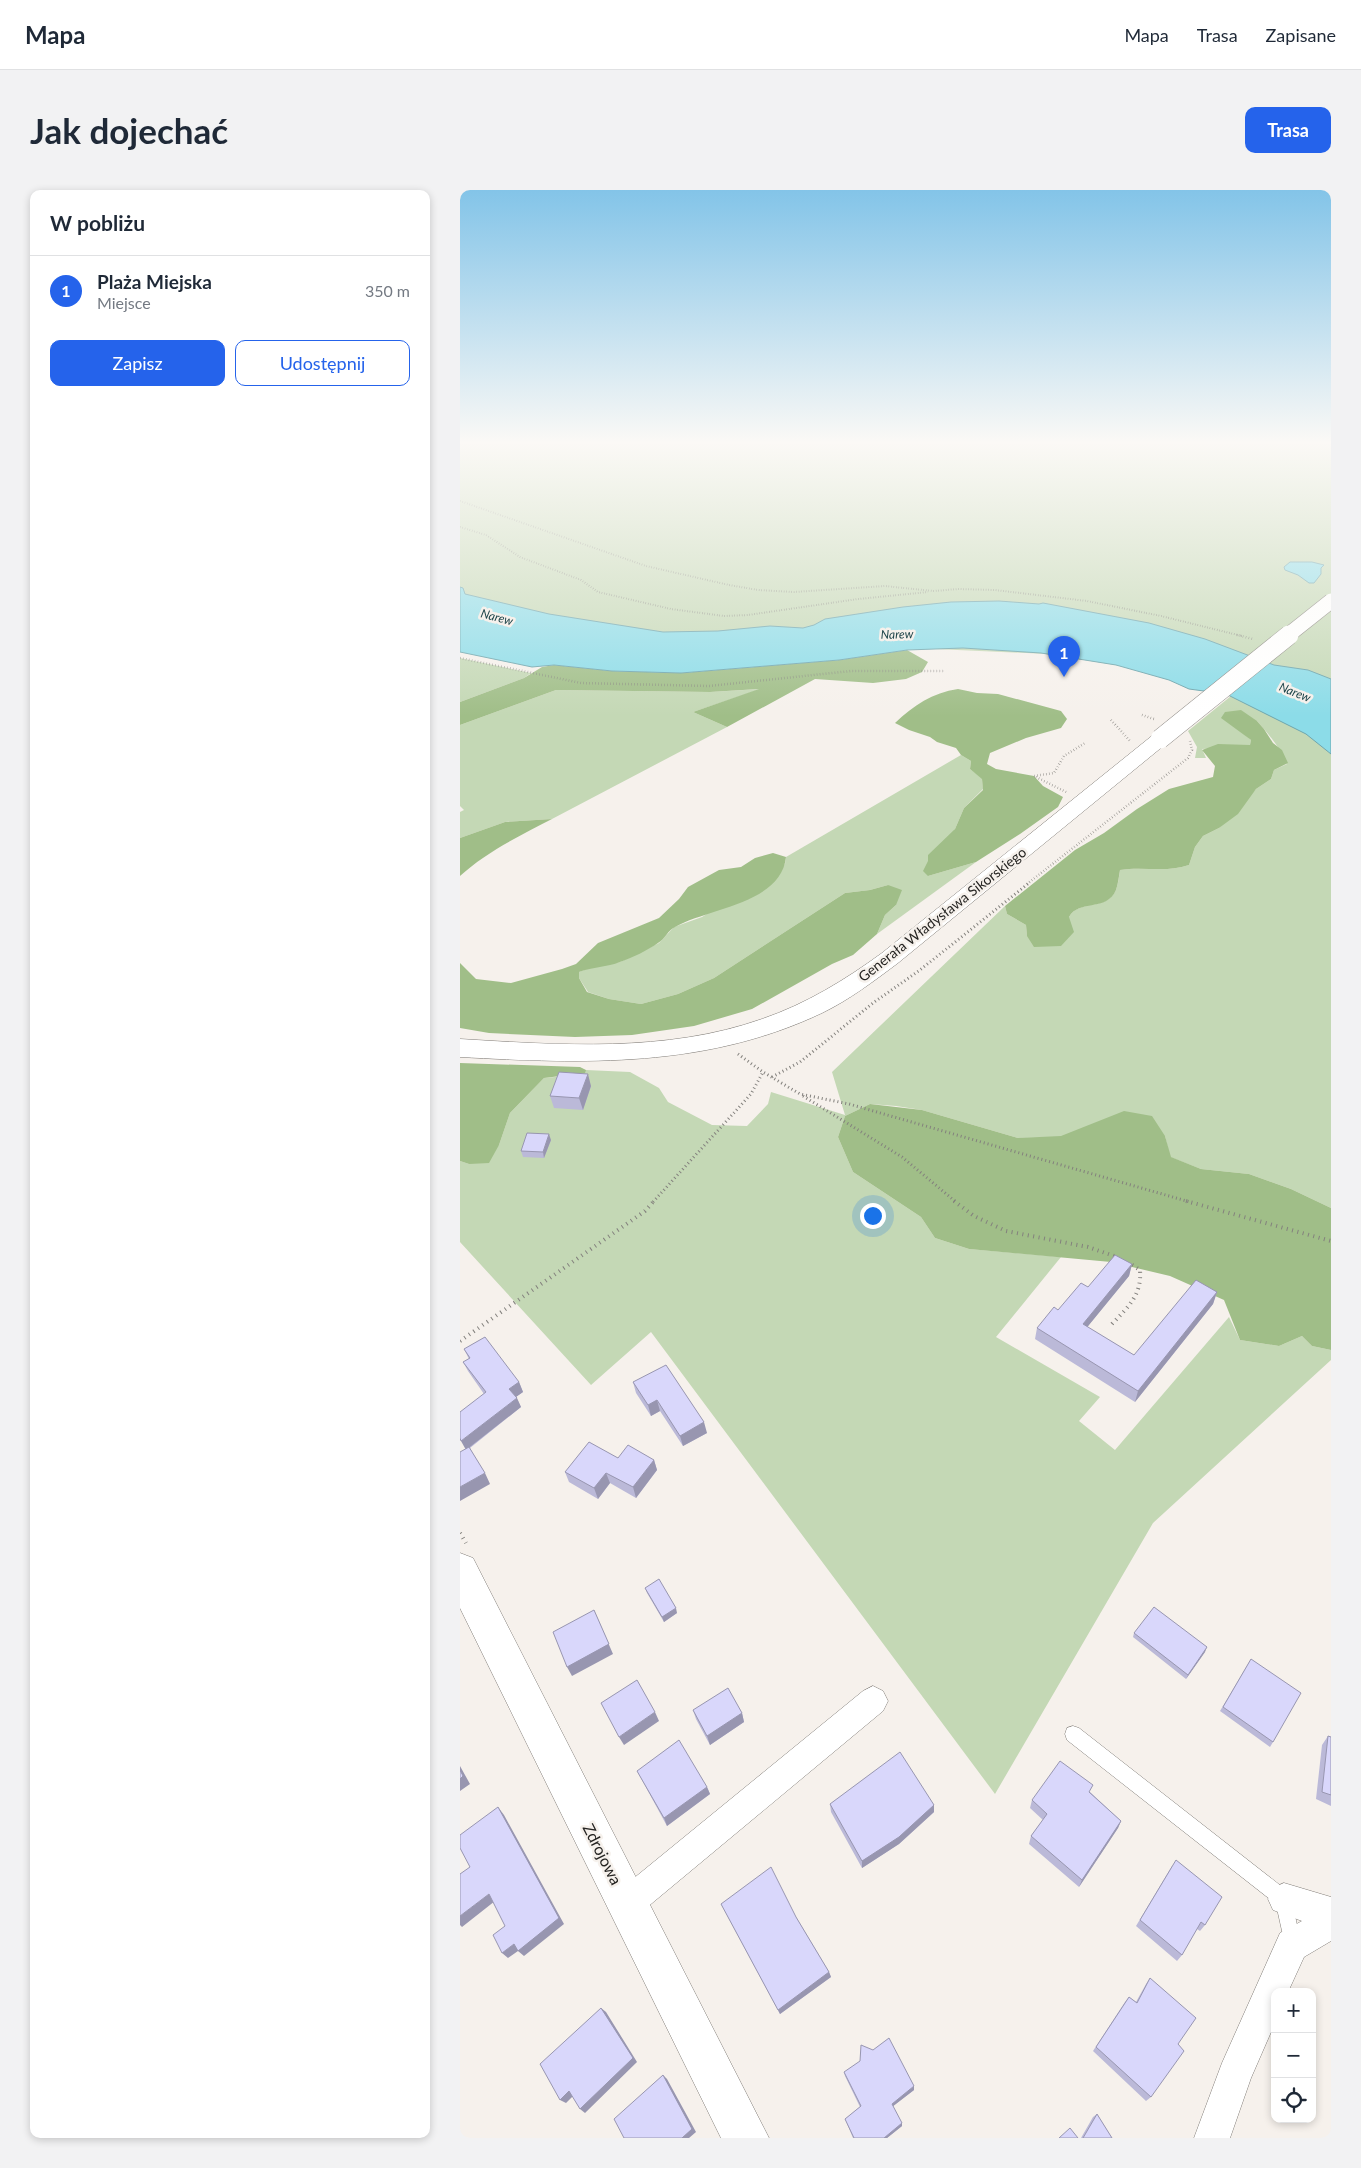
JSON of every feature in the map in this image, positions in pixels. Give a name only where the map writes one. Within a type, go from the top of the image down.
[{"type":"street","name":"Generała Władysława Sikorskiego","points":[[460,1048],[578,1054],[632,1052],[685,1047],[730,1038],[793,1016],[851,985],[890,958],[1084,801],[1158,729],[1331,601]]},
{"type":"street","name":"Zdrojowa","points":[[460,1570],[746,2138]]},
{"type":"street","points":[[628,1903],[873,1702]]},
{"type":"street","points":[[1284,1899],[1331,1913]]},
{"type":"street","points":[[1212,2138],[1234,2075],[1292,1945],[1331,1922]]},
{"type":"lane","points":[[1073,1734],[1284,1899],[1292,1945]]},
{"type":"path","points":[[482,534],[520,557],[581,580],[598,592],[671,609],[724,616],[748,615],[858,598],[958,589],[995,590],[1087,601],[1255,639]]},
{"type":"path","points":[[555,534],[646,566],[729,585],[776,592],[885,586],[934,591]]},
{"type":"path","points":[[460,658],[542,674],[581,684],[709,686],[851,671],[944,671]]},
{"type":"path","points":[[1142,715],[1158,729]]},
{"type":"path","points":[[1111,720],[1128,740],[1135,745]]},
{"type":"path","points":[[771,1078],[800,1062],[873,1003],[920,970],[1094,830],[1188,758],[1192,750],[1186,734]]},
{"type":"path","points":[[1084,801],[1034,776],[1054,773],[1064,756],[1085,743]]},
{"type":"path","points":[[730,1038],[736,1052],[771,1078],[856,1126],[902,1157],[974,1216],[1006,1231],[1088,1247],[1121,1258]]},
{"type":"path","points":[[460,1341],[645,1211],[751,1094],[763,1072]]},
{"type":"path","points":[[800,1094],[849,1104],[1124,1184],[1331,1241]]},
{"type":"path","points":[[1112,1324],[1140,1292],[1142,1281],[1140,1270],[1127,1262]]},
{"type":"green space","points":[[460,534],[1331,534],[1331,740],[1303,719],[1184,676],[1047,654],[891,647],[460,621]]},
{"type":"green space","points":[[907,650],[928,662],[922,672],[906,679],[873,683],[815,679],[727,727],[693,712],[759,689],[710,692],[556,690],[460,725],[460,702],[524,678],[542,667],[554,665],[612,671],[681,673],[839,660]]},
{"type":"green space","points":[[460,658],[531,673],[524,678],[460,702]]},
{"type":"green space","points":[[761,689],[693,712],[727,727],[552,819],[505,822],[460,838],[460,812],[464,810],[460,806],[460,725],[556,690],[710,692]]},
{"type":"green space","points":[[958,689],[977,693],[998,694],[1061,711],[1067,719],[1061,728],[1026,738],[990,753],[987,764],[996,769],[1034,776],[1043,786],[1063,797],[1058,807],[976,862],[928,876],[923,871],[928,861],[928,855],[955,829],[964,808],[983,790],[982,779],[970,769],[971,761],[961,755],[956,748],[937,742],[930,737],[895,723],[924,701],[940,693]]},
{"type":"green space","points":[[1231,696],[1307,734],[1331,754],[1331,1208],[1291,1189],[1249,1174],[1201,1169],[1170,1157],[1165,1136],[1018,1138],[922,1110],[870,1104],[845,1116],[838,1137],[853,1172],[921,1217],[935,1238],[969,1249],[1061,1257],[996,1337],[1100,1397],[1079,1421],[1115,1450],[1229,1317],[1240,1340],[1279,1346],[1302,1336],[1312,1346],[1331,1350],[1331,1360],[1153,1523],[995,1794],[651,1332],[591,1385],[460,1242],[460,1161],[469,1164],[499,1145],[510,1113],[544,1078],[566,1076],[586,1070],[630,1072],[659,1088],[668,1102],[712,1125],[747,1126],[768,1104],[771,1092],[845,1115],[832,1072],[1005,906],[1007,914],[1026,925],[1027,936],[1069,917],[1079,908],[1106,901],[1116,890],[1120,870],[1172,869],[1189,865],[1195,847],[1203,836],[1219,828],[1256,789],[1271,779],[1274,770],[1287,764],[1278,747],[1257,721],[1239,730],[1251,740],[1250,746],[1202,749],[1206,758],[1195,758],[1197,747],[1188,731]]},
{"type":"green space","points":[[1241,710],[1257,721],[1273,743],[1282,750],[1288,763],[1274,770],[1271,779],[1256,789],[1238,814],[1219,828],[1203,836],[1195,847],[1189,865],[1172,869],[1120,870],[1116,890],[1112,897],[1100,903],[1079,908],[1069,917],[1074,932],[1061,946],[1034,947],[1027,936],[1026,925],[1007,914],[1005,906],[1075,850],[1104,833],[1169,789],[1213,777],[1215,766],[1202,750],[1218,744],[1250,745],[1251,740],[1221,718],[1225,712]]},
{"type":"green space","points":[[961,755],[971,761],[970,769],[982,778],[983,789],[964,808],[955,829],[928,876],[976,862],[877,934],[885,915],[896,905],[888,885],[870,890],[845,893],[714,978],[678,994],[641,1004],[609,999],[588,992],[579,978],[579,972],[592,967],[620,962],[659,943],[674,927],[702,917],[785,864],[786,857]]},
{"type":"green space","points":[[552,819],[492,852],[460,876],[460,838],[505,822]]},
{"type":"green space","points":[[773,853],[786,857],[781,873],[771,885],[757,895],[741,902],[689,920],[675,927],[660,941],[635,956],[615,964],[579,972],[579,978],[587,992],[609,999],[641,1004],[678,994],[714,978],[845,893],[870,890],[888,885],[902,890],[896,905],[885,915],[877,934],[853,955],[832,964],[752,1009],[694,1026],[632,1035],[575,1037],[489,1033],[460,1028],[460,963],[476,979],[511,983],[562,969],[576,964],[598,943],[659,918],[679,899],[688,887],[719,870],[741,867],[755,858]]},
{"type":"green space","points":[[460,1063],[580,1067],[586,1070],[585,1073],[544,1078],[510,1113],[499,1145],[489,1163],[469,1164],[460,1161]]},
{"type":"green space","points":[[870,1104],[922,1110],[1018,1138],[1061,1136],[1124,1111],[1152,1116],[1165,1136],[1171,1157],[1201,1169],[1249,1174],[1291,1189],[1331,1208],[1331,1350],[1312,1346],[1302,1336],[1279,1346],[1240,1340],[1224,1300],[1170,1276],[1111,1262],[969,1249],[935,1238],[921,1217],[853,1172],[838,1137],[845,1116]]},
{"type":"water","points":[[1290,562],[1312,562],[1324,565],[1321,568],[1321,574],[1314,583],[1309,583],[1298,575],[1285,570],[1284,567]]},
{"type":"water","name":"Narew","points":[[460,587],[463,588],[465,594],[549,614],[663,632],[718,631],[770,626],[803,628],[825,619],[903,607],[951,602],[999,601],[1043,603],[1149,623],[1205,639],[1274,665],[1308,670],[1331,679],[1331,754],[1306,734],[1226,694],[1189,689],[1169,680],[1116,665],[1041,653],[963,648],[907,650],[839,660],[681,673],[612,671],[554,665],[532,667],[460,652]]},
{"type":"building","points":[[559,1072],[588,1074],[579,1098],[550,1096]]},
{"type":"building","points":[[527,1133],[549,1134],[543,1152],[521,1151]]},
{"type":"building","points":[[1115,1255],[1132,1264],[1083,1324],[1134,1355],[1196,1280],[1217,1292],[1138,1391],[1037,1328],[1054,1307],[1058,1310],[1081,1283],[1088,1287]]},
{"type":"building","points":[[485,1337],[519,1382],[509,1389],[517,1398],[461,1441],[460,1412],[486,1392],[463,1362],[470,1358],[464,1349]]},
{"type":"building","points":[[666,1365],[704,1422],[680,1436],[657,1400],[648,1405],[633,1382]]},
{"type":"building","points":[[589,1442],[618,1458],[628,1445],[654,1460],[633,1487],[606,1473],[594,1488],[565,1472]]},
{"type":"building","points":[[469,1447],[485,1473],[460,1487],[460,1452]]},
{"type":"building","points":[[659,1579],[676,1608],[662,1617],[645,1588]]},
{"type":"building","points":[[1154,1607],[1207,1647],[1188,1675],[1134,1633]]},
{"type":"building","points":[[594,1610],[609,1644],[567,1667],[553,1632]]},
{"type":"building","points":[[1251,1659],[1301,1693],[1273,1742],[1223,1707]]},
{"type":"building","points":[[637,1680],[655,1712],[619,1737],[601,1703]]},
{"type":"building","points":[[728,1688],[742,1713],[707,1736],[693,1710]]},
{"type":"building","points":[[1328,1736],[1331,1737],[1331,1795],[1322,1792]]},
{"type":"building","points":[[679,1740],[707,1787],[664,1818],[637,1771]]},
{"type":"building","points":[[900,1752],[934,1805],[899,1837],[862,1861],[830,1804]]},
{"type":"building","points":[[1060,1761],[1093,1785],[1089,1792],[1121,1821],[1082,1880],[1031,1836],[1047,1814],[1032,1800]]},
{"type":"building","points":[[498,1807],[559,1918],[518,1951],[514,1944],[502,1953],[493,1935],[505,1926],[489,1894],[460,1916],[460,1874],[470,1867],[460,1848],[460,1835]]},
{"type":"building","points":[[1176,1860],[1222,1897],[1205,1925],[1201,1922],[1182,1955],[1140,1920]]},
{"type":"building","points":[[771,1867],[796,1917],[829,1972],[778,2010],[721,1904]]},
{"type":"building","points":[[1150,1978],[1196,2018],[1178,2044],[1184,2051],[1151,2097],[1096,2047],[1129,1997],[1137,2003]]},
{"type":"building","points":[[601,2008],[633,2058],[580,2109],[569,2091],[560,2100],[540,2064]]},
{"type":"building","points":[[889,2038],[914,2086],[892,2104],[902,2123],[884,2138],[854,2138],[845,2119],[861,2106],[844,2072],[860,2061],[861,2045],[873,2050]]},
{"type":"building","points":[[663,2075],[692,2129],[682,2138],[624,2138],[614,2119]]},
{"type":"building","points":[[1097,2114],[1112,2138],[1083,2138]]},
{"type":"building","points":[[1070,2128],[1078,2138],[1059,2138]]},
{"type":"place","name":"Plaża Miejska","points":[[1064,677]]}]
